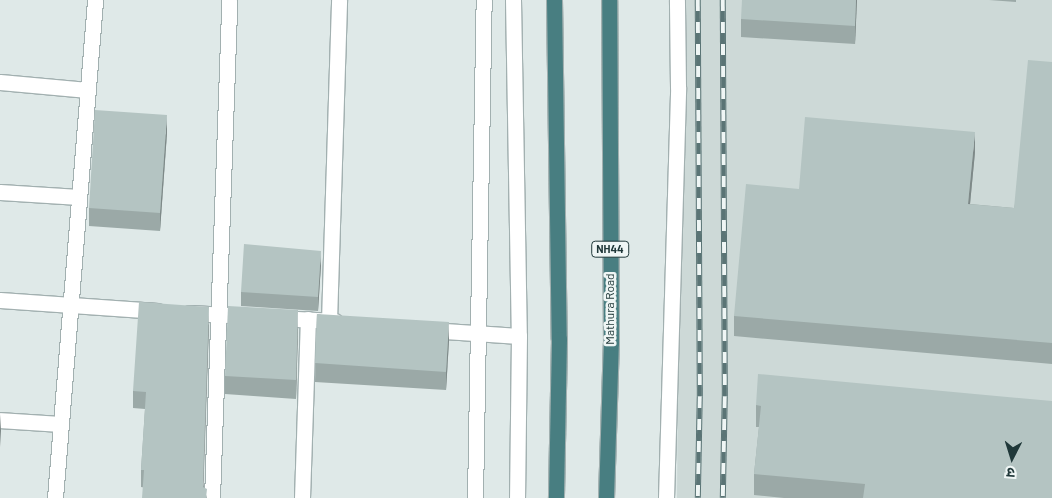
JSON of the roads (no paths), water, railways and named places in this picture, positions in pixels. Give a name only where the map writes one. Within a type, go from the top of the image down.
[{"type":"highway","points":[[554,0],[559,339],[556,498]]},
{"type":"highway","name":"Mathura Road","points":[[606,498],[611,343],[608,0]]},
{"type":"street","points":[[55,498],[95,0]]},
{"type":"street","points":[[212,498],[229,0]]},
{"type":"street","points":[[329,321],[339,0]]},
{"type":"street","points":[[475,498],[480,334],[484,0]]},
{"type":"street","points":[[513,0],[519,336],[517,498]]},
{"type":"street","points":[[666,498],[678,87],[677,0]]},
{"type":"street","points":[[0,82],[88,90]]},
{"type":"street","points":[[0,192],[79,197]]},
{"type":"street","points":[[0,300],[71,306],[348,322]]},
{"type":"street","points":[[302,498],[308,319]]},
{"type":"street","points":[[414,328],[519,336]]},
{"type":"street","points":[[0,420],[61,424]]},
{"type":"railway","points":[[698,0],[700,397],[698,498]]},
{"type":"railway","points":[[723,0],[725,397],[723,498]]}]
